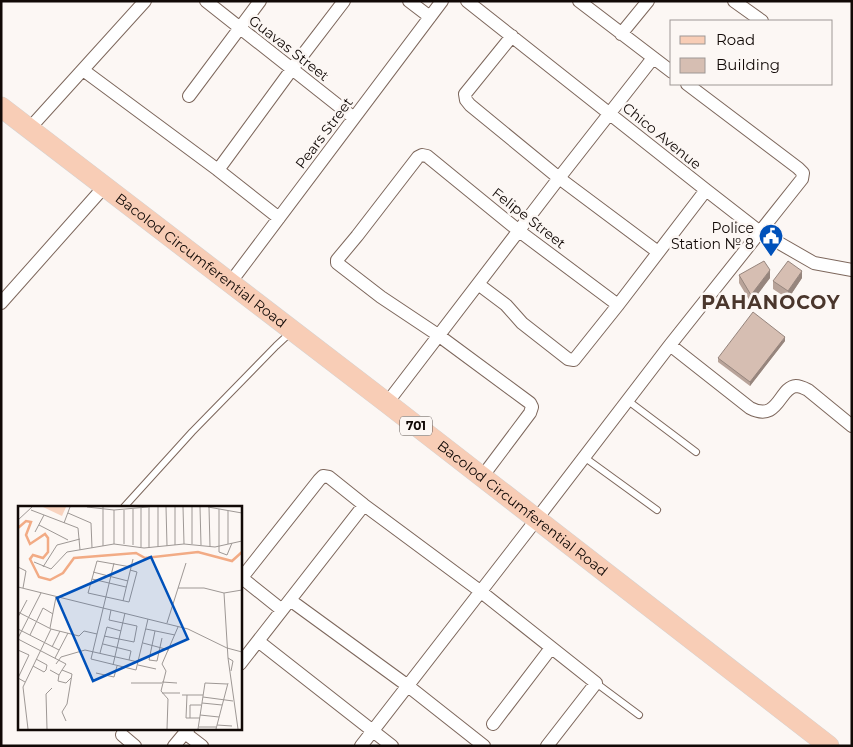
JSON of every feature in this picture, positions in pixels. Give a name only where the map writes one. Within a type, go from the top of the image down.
[{"type":"main road","name":"Bacolod Circumferential Road","points":[[1,107],[829,746]]},
{"type":"street","points":[[29,129],[144,1]]},
{"type":"street","name":"Guavas Street","points":[[206,1],[354,118]]},
{"type":"street","points":[[188,96],[260,1]]},
{"type":"street","points":[[218,170],[344,1]]},
{"type":"street","points":[[409,1],[430,17]]},
{"type":"street","name":"Pears Street","points":[[230,283],[442,1]]},
{"type":"street","name":"Chico Avenue","points":[[468,1],[760,232],[814,263],[852,270]]},
{"type":"street","points":[[579,1],[670,71]]},
{"type":"street","points":[[621,34],[648,1]]},
{"type":"street","points":[[734,1],[761,20]]},
{"type":"street","points":[[512,36],[465,94],[466,100],[559,178],[658,252]]},
{"type":"street","points":[[387,403],[653,58]]},
{"type":"street","points":[[83,70],[218,170],[279,218]]},
{"type":"street","points":[[361,746],[627,400],[802,180],[803,173],[688,85]]},
{"type":"street","name":"Felipe Street","points":[[438,335],[337,263],[337,260],[358,236],[418,157],[422,155],[427,156],[519,231],[618,305]]},
{"type":"street","points":[[1,303],[104,187]]},
{"type":"street","points":[[478,284],[506,305],[522,323],[568,359],[574,360],[706,190]]},
{"type":"street","points":[[438,335],[530,403],[532,407],[530,413],[482,477]]},
{"type":"street","points":[[670,345],[757,412],[769,411],[774,408],[790,388],[795,386],[801,387],[822,401],[852,426]]},
{"type":"street","points":[[484,746],[408,686],[286,605],[241,579],[323,476],[329,477],[480,591],[596,683],[547,746]]},
{"type":"street","points":[[241,663],[364,505]]},
{"type":"street","points":[[258,641],[392,746]]},
{"type":"street","points":[[493,724],[551,648]]},
{"type":"street","points":[[174,746],[187,731],[202,746]]},
{"type":"street","points":[[122,735],[135,746]]},
{"type":"lane","points":[[125,506],[192,432],[293,331]]},
{"type":"lane","points":[[627,400],[696,452]]},
{"type":"lane","points":[[584,457],[657,510]]},
{"type":"lane","points":[[596,683],[640,715]]},
{"type":"building","points":[[764,261],[770,270],[751,295],[739,275]]},
{"type":"building","points":[[788,261],[802,271],[788,291],[773,281]]},
{"type":"building","points":[[753,312],[785,337],[750,382],[718,358]]},
{"type":"place","name":"Police Station № 8","points":[[771,257]]},
{"type":"district","name":"PAHANOCOY","points":[[771,302]]}]
